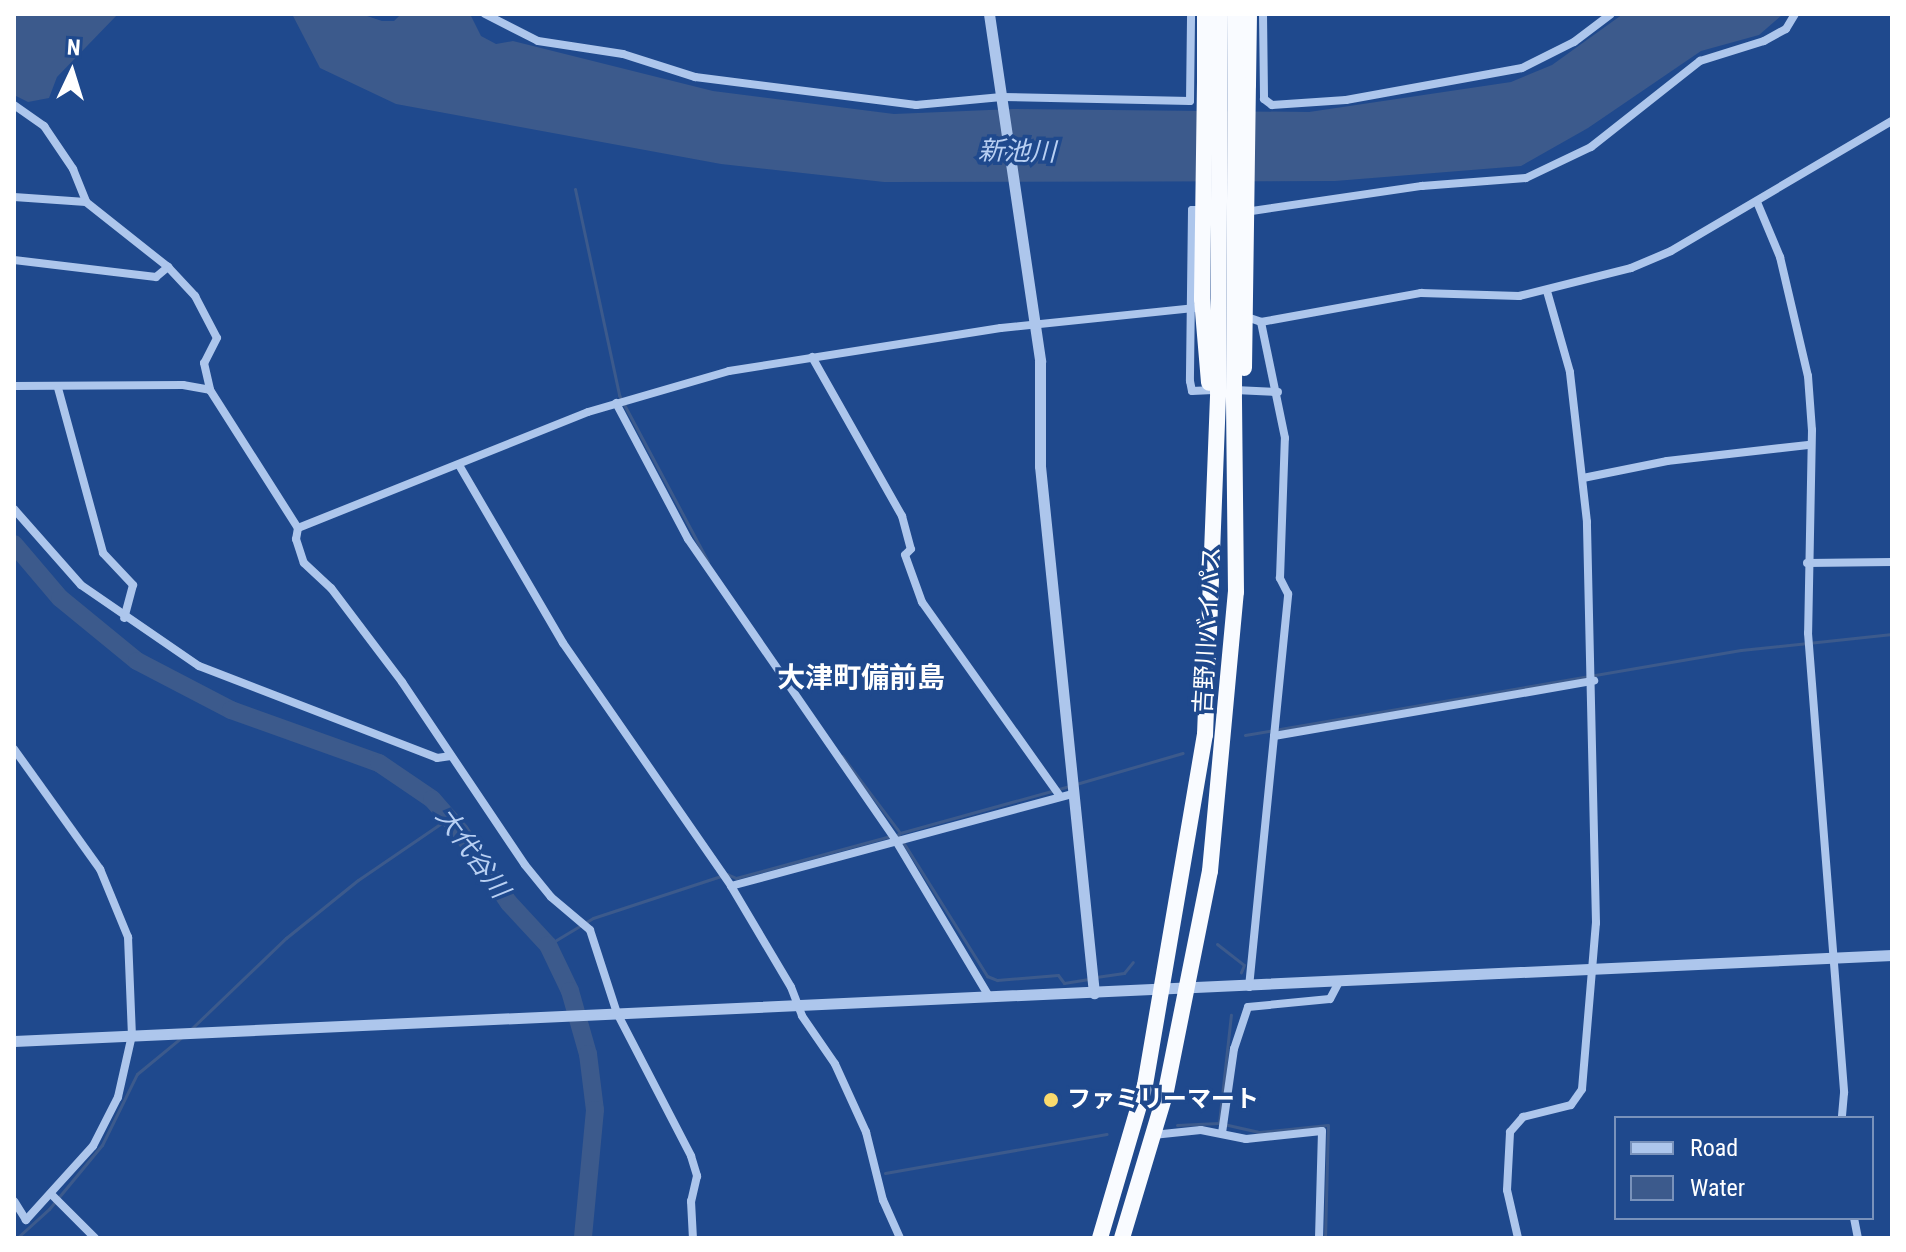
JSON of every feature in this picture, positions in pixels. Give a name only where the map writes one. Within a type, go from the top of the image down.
[{"type":"highway","points":[[1205,14],[1202,299],[1226,393]]},
{"type":"highway","name":"吉野川バイパス","points":[[1122,1238],[1190,989],[1210,871],[1228,714],[1239,500],[1226,393],[1220,14]]},
{"type":"highway","name":"吉野川バイパス","points":[[1100,1238],[1145,1085],[1165,989],[1205,735],[1217,438],[1226,393],[1236,14]]},
{"type":"highway","points":[[1226,393],[1248,275],[1249,14]]},
{"type":"street","points":[[485,14],[538,41],[623,54],[695,77],[754,88],[872,103],[1190,101],[1191,14]]},
{"type":"street","points":[[989,14],[1042,389],[1040,466],[1094,993]]},
{"type":"street","points":[[1263,14],[1264,99],[1272,105],[1346,100],[1522,68],[1574,42],[1611,14]]},
{"type":"street","points":[[1278,392],[1192,391],[1192,210],[1262,213],[1422,186],[1526,178],[1591,147],[1700,61],[1764,41],[1786,29],[1795,14]]},
{"type":"street","points":[[14,105],[44,126],[73,169],[86,202],[168,267],[195,296],[217,338],[204,363],[210,390],[298,528],[296,539],[304,563],[331,588],[387,661],[525,865],[551,897],[590,930],[611,1013],[691,1156],[697,1176],[691,1201],[693,1238]]},
{"type":"street","points":[[298,528],[616,403],[729,371],[1034,325],[1190,306],[1261,322],[1421,293],[1519,296],[1547,291],[1648,261],[1757,202],[1892,121]]},
{"type":"street","points":[[14,197],[86,202]]},
{"type":"street","points":[[1757,202],[1780,257],[1808,376],[1812,430],[1808,445],[1807,563],[1830,957],[1844,1093],[1842,1116]]},
{"type":"street","points":[[14,260],[156,277],[168,267]]},
{"type":"street","points":[[1518,1238],[1507,1190],[1510,1132],[1523,1117],[1571,1105],[1582,1089],[1596,923],[1594,681],[1583,478],[1570,372],[1547,291]]},
{"type":"street","points":[[1249,987],[1288,594],[1280,578],[1287,472],[1278,392],[1261,322]]},
{"type":"street","points":[[812,357],[902,516],[911,549],[905,555],[922,602],[1060,796]]},
{"type":"street","points":[[14,386],[183,385],[210,390]]},
{"type":"street","points":[[58,388],[103,553],[133,585],[124,618]]},
{"type":"street","points":[[616,403],[688,539],[896,841],[988,995]]},
{"type":"street","points":[[1583,478],[1667,461],[1808,445]]},
{"type":"street","points":[[459,465],[563,643],[731,886],[796,1004],[835,1064],[860,1118],[900,1238]]},
{"type":"street","points":[[14,509],[81,585],[124,618],[226,678],[350,721],[437,758],[451,756]]},
{"type":"street","points":[[1807,563],[1892,562]]},
{"type":"street","points":[[1274,736],[1594,681]]},
{"type":"street","points":[[14,749],[100,869],[128,937],[132,1035],[125,1075],[103,1129],[52,1195],[26,1220],[14,1201]]},
{"type":"street","points":[[731,886],[1073,794]]},
{"type":"street","points":[[14,1041],[988,995],[1338,984],[1892,955]]},
{"type":"street","points":[[1224,1129],[1234,1049],[1248,1007],[1330,999],[1338,984]]},
{"type":"street","points":[[1152,1135],[1224,1129],[1246,1139],[1322,1131],[1319,1238]]},
{"type":"street","points":[[52,1195],[95,1238]]},
{"type":"water","points":[[14,14],[118,14],[57,77],[49,98],[28,102],[14,95]]},
{"type":"water","name":"新池川","points":[[292,14],[361,14],[382,21],[394,21],[401,14],[470,14],[481,36],[496,44],[513,41],[713,91],[894,114],[1013,109],[1309,112],[1511,82],[1552,65],[1623,14],[1783,14],[1759,35],[1701,51],[1588,128],[1521,166],[1335,181],[884,182],[721,164],[396,104],[320,68]]},
{"type":"waterway","points":[[575,189],[619,395],[708,562]]},
{"type":"waterway","name":"大代谷川","points":[[14,544],[60,598],[137,661],[231,710],[379,763],[432,799],[460,831],[509,903],[548,945],[570,991],[588,1054],[595,1110],[583,1238]]},
{"type":"waterway","points":[[1245,735],[1741,650],[1892,634]]},
{"type":"waterway","points":[[1076,784],[1183,753]]},
{"type":"waterway","points":[[842,756],[900,833],[1069,786]]},
{"type":"waterway","points":[[191,1029],[286,938],[358,880],[449,818]]},
{"type":"waterway","points":[[898,834],[987,976],[997,980],[1058,975],[1064,983],[1089,979]]},
{"type":"waterway","points":[[548,945],[593,918],[727,874],[736,878],[891,836]]},
{"type":"waterway","points":[[1217,944],[1244,965],[1241,972]]},
{"type":"waterway","points":[[1096,977],[1124,973],[1133,962]]},
{"type":"waterway","points":[[1219,1123],[1231,1015]]},
{"type":"waterway","points":[[17,1238],[49,1209],[102,1145],[137,1074],[182,1037]]},
{"type":"waterway","points":[[1177,1125],[1219,1123],[1259,1132],[1328,1125],[1325,1238]]},
{"type":"waterway","points":[[885,1173],[1107,1134]]},
{"type":"place","name":"ファミリーマート","points":[[1051,1100]]},
{"type":"district","name":"大津町備前島","points":[[861,678]]}]
